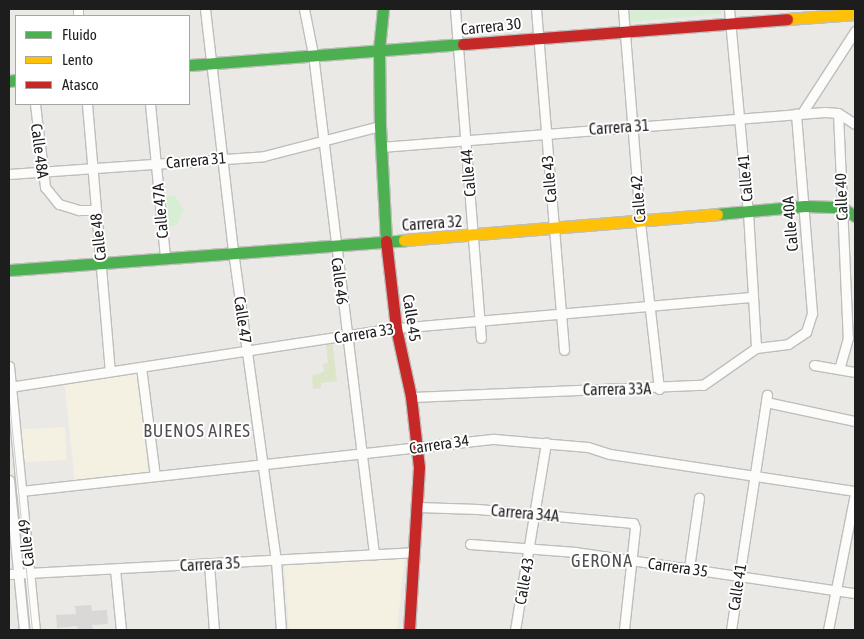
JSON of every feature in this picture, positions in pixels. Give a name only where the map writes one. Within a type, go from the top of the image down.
[{"type":"street","name":"Calle 47","points":[[205,9],[233,251],[276,561],[281,630]]},
{"type":"street","name":"Calle 46","points":[[304,9],[313,54],[322,141],[374,554]]},
{"type":"street","name":"Calle 45","points":[[383,9],[379,49],[380,126],[386,243],[396,328],[411,397],[417,447],[418,507],[412,552],[409,630]]},
{"type":"street","name":"Calle 44","points":[[455,9],[482,338]]},
{"type":"street","name":"Calle 43","points":[[536,9],[564,350]]},
{"type":"street","name":"Calle 42","points":[[623,9],[640,222],[659,389]]},
{"type":"street","name":"Calle 41","points":[[728,9],[748,212],[756,348]]},
{"type":"street","name":"Carrera 30","points":[[190,65],[379,49],[458,46],[834,12],[855,14]]},
{"type":"street","points":[[799,113],[855,31]]},
{"type":"street","name":"Calle 48A","points":[[35,105],[40,171],[50,196],[68,208],[95,210]]},
{"type":"street","name":"Calle 48","points":[[87,105],[110,371]]},
{"type":"street","name":"Calle 47A","points":[[150,105],[165,258]]},
{"type":"street","name":"Carrera 31","points":[[381,147],[545,132],[799,113],[838,113],[854,121]]},
{"type":"street","name":"Calle 40A","points":[[799,113],[812,313],[806,332]]},
{"type":"street","name":"Calle 40","points":[[838,113],[844,283],[852,338],[840,369]]},
{"type":"street","name":"Carrera 31","points":[[9,174],[156,164],[222,157],[264,156],[380,126]]},
{"type":"street","name":"Carrera 32","points":[[9,270],[233,251],[386,243],[474,236],[805,206],[840,207],[855,216]]},
{"type":"street","points":[[844,283],[855,286]]},
{"type":"street","name":"Carrera 33","points":[[10,387],[396,328],[752,297]]},
{"type":"street","name":"Carrera 33A","points":[[411,397],[543,390],[659,389],[703,385],[756,348],[788,344],[806,332]]},
{"type":"street","points":[[814,365],[855,372]]},
{"type":"street","name":"Calle 49","points":[[9,366],[35,630]]},
{"type":"street","points":[[141,367],[155,476]]},
{"type":"street","name":"Calle 41","points":[[731,630],[766,399],[855,421]]},
{"type":"street","name":"Carrera 34","points":[[21,491],[155,476],[262,467],[479,439],[546,443],[754,473],[855,492]]},
{"type":"street","name":"Calle 43","points":[[515,630],[536,514],[546,443]]},
{"type":"street","name":"Calle 49","points":[[9,480],[13,574],[24,630]]},
{"type":"street","points":[[828,630],[855,492]]},
{"type":"street","points":[[688,568],[699,498]]},
{"type":"street","name":"Carrera 34A","points":[[418,507],[536,514],[633,523],[635,528],[632,560]]},
{"type":"street","name":"Carrera 35","points":[[470,544],[530,547],[855,593]]},
{"type":"street","name":"Carrera 35","points":[[13,574],[412,552]]},
{"type":"street","points":[[624,630],[632,560]]},
{"type":"street","points":[[209,564],[214,630]]},
{"type":"street","points":[[115,569],[122,630]]},
{"type":"shaded area","points":[[138,374],[148,472],[75,480],[64,382]]},
{"type":"shaded area","points":[[65,427],[67,460],[23,462],[21,429]]},
{"type":"shaded area","points":[[405,555],[397,629],[289,630],[284,562]]},
{"type":"shaded area","points":[[91,605],[92,611],[107,610],[108,624],[92,625],[93,630],[78,630],[77,626],[57,628],[56,615],[76,614],[75,606]]},
{"type":"green space","points":[[627,9],[721,9],[721,14],[628,22]]},
{"type":"green space","points":[[162,195],[175,196],[184,210],[177,225],[166,228]]},
{"type":"green space","points":[[332,341],[337,381],[321,383],[321,388],[313,389],[312,375],[324,371],[323,364],[328,363],[326,342]]},
{"type":"tram line","points":[[9,400],[32,630]]},
{"type":"traffic: fast","points":[[383,9],[379,49],[380,126],[386,241]]},
{"type":"traffic: fast","points":[[190,65],[463,44]]},
{"type":"traffic: fast","points":[[9,81],[15,80]]},
{"type":"traffic: fast","points":[[717,214],[805,206],[841,207],[855,216]]},
{"type":"traffic: fast","points":[[9,270],[404,240]]},
{"type":"traffic: slow","points":[[787,19],[855,14]]},
{"type":"traffic: slow","points":[[404,240],[717,214]]},
{"type":"traffic: jam","points":[[463,44],[787,19]]},
{"type":"traffic: jam","points":[[386,241],[396,328],[411,397],[419,467],[409,630]]},
{"type":"district","name":"BUENOS AIRES","points":[[197,431]]},
{"type":"district","name":"GERONA","points":[[602,561]]}]
